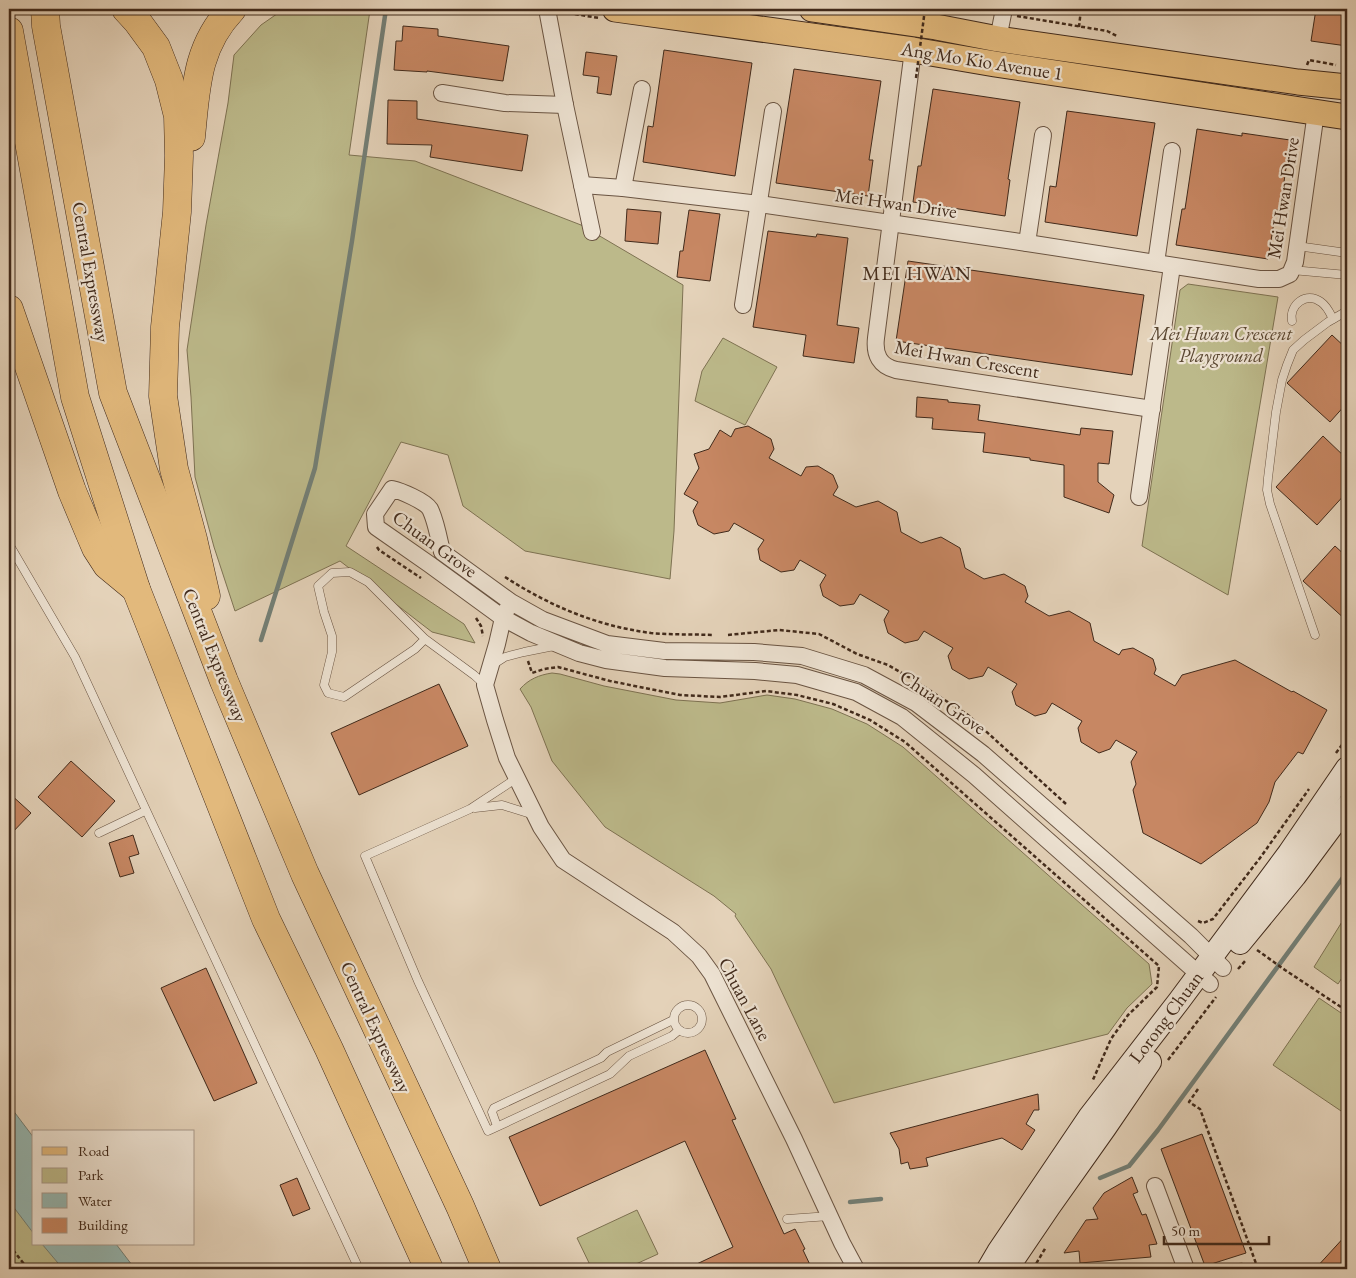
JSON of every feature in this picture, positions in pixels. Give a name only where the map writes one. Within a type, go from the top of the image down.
[{"type":"highway","points":[[126,9],[156,47],[169,80],[178,116],[180,156],[177,212],[164,327],[163,396],[174,469],[193,539],[224,682]]},
{"type":"highway","points":[[177,212],[189,158],[197,78],[207,45],[221,20],[232,9]]},
{"type":"highway","name":"Central Expressway","points":[[46,17],[113,393],[224,682],[305,874],[487,1269]]},
{"type":"highway","name":"Central Expressway","points":[[9,31],[75,397],[136,589],[266,919],[330,1049],[429,1269]]},
{"type":"highway","points":[[9,309],[72,491],[93,541],[107,565],[136,589]]},
{"type":"main road","name":"Ang Mo Kio Avenue 1","points":[[615,9],[913,50],[1347,117]]},
{"type":"main road","name":"Ang Mo Kio Avenue 1","points":[[812,9],[936,27],[998,39],[1298,82],[1347,86]]},
{"type":"main road","name":"Lorong Chuan","points":[[1010,1264],[1092,1130],[1151,1061],[1347,768]]},
{"type":"main road","name":"Lorong Chuan","points":[[1211,971],[1243,940],[1295,876],[1347,806]]},
{"type":"street","points":[[547,9],[564,105],[592,232]]},
{"type":"street","points":[[998,39],[1004,9]]},
{"type":"street","name":"Mei Hwan Crescent","points":[[913,50],[912,84],[875,343],[879,359],[884,366],[896,370],[1152,409]]},
{"type":"street","points":[[623,188],[642,89]]},
{"type":"street","points":[[442,93],[505,103],[564,105]]},
{"type":"street","points":[[744,305],[773,111]]},
{"type":"street","name":"Mei Hwan Drive","points":[[582,185],[760,204],[1265,280],[1288,276],[1295,262],[1316,112]]},
{"type":"street","points":[[1027,243],[1043,135]]},
{"type":"street","points":[[1139,497],[1152,409],[1172,151]]},
{"type":"street","name":"Chuan Grove","points":[[392,489],[406,492],[429,508],[442,552],[511,602],[543,620],[607,644],[664,650],[754,652],[802,656],[864,675],[916,703],[983,754],[1191,936],[1211,971],[902,717],[856,692],[797,675],[754,671],[665,668],[606,660],[579,653],[531,633],[503,618],[376,527],[375,514],[392,489]]},
{"type":"street","points":[[485,685],[503,618],[511,602]]},
{"type":"street","name":"Chuan Lane","points":[[485,685],[507,758],[541,827],[563,860],[674,932],[699,956],[712,974],[856,1269]]},
{"type":"street","points":[[1155,1186],[1184,1266]]},
{"type":"lane","points":[[1297,246],[1347,253]]},
{"type":"lane","points":[[1292,270],[1347,275]]},
{"type":"lane","points":[[1292,321],[1292,312],[1299,301],[1312,298],[1323,303],[1333,319]]},
{"type":"lane","points":[[1315,635],[1270,504],[1267,484],[1282,380],[1293,350],[1333,319],[1347,312]]},
{"type":"lane","points":[[9,544],[74,657],[359,1269]]},
{"type":"lane","points":[[425,639],[415,649],[344,697],[328,693],[324,685],[332,652],[332,636],[318,586],[332,573],[350,572],[368,582],[425,639],[485,685]]},
{"type":"lane","points":[[490,666],[505,657],[561,645]]},
{"type":"lane","points":[[517,778],[470,809],[365,856],[418,981],[488,1131],[610,1074],[629,1056],[672,1036],[679,1030]]},
{"type":"lane","points":[[470,809],[502,805],[535,816]]},
{"type":"lane","points":[[99,833],[145,810]]},
{"type":"lane","points":[[682,1006],[694,1006],[702,1015],[700,1027],[695,1032],[684,1033],[679,1030],[673,1020],[677,1009],[682,1006]]},
{"type":"lane","points":[[497,1126],[492,1112],[494,1108],[601,1058],[607,1052],[673,1020]]},
{"type":"lane","points":[[787,1219],[830,1216]]},
{"type":"path","points":[[912,84],[925,9]]},
{"type":"path","points":[[1078,27],[1081,9]]},
{"type":"path","points":[[532,673],[558,667],[610,681],[680,695],[720,697],[766,691],[797,695],[833,704],[870,720],[905,742],[1159,966],[1157,987],[1128,1015],[1111,1039],[1090,1084]]},
{"type":"path","points":[[1240,885],[1260,858]]},
{"type":"path","points":[[1265,956],[1347,1011]]},
{"type":"path","points":[[1198,1089],[1189,1102],[1200,1109],[1258,1269]]},
{"type":"path","points":[[9,1245],[28,1269]]},
{"type":"path","points":[[1010,1264],[1039,1269]]},
{"type":"path","points":[[1242,1264],[1243,1269]]},
{"type":"path","points":[[1130,1269],[1184,1266]]},
{"type":"green space","points":[[284,9],[370,10],[349,155],[415,161],[581,225],[683,285],[674,531],[670,579],[525,551],[463,506],[448,455],[401,442],[346,546],[464,624],[475,643],[432,632],[340,561],[235,611],[214,547],[195,477],[187,350],[206,225],[228,103],[234,55],[261,25]]},
{"type":"green space","name":"Mei Hwan Crescent Playground","points":[[1188,284],[1278,297],[1228,595],[1142,546],[1180,290]]},
{"type":"green space","points":[[723,338],[777,367],[745,425],[695,401],[702,371]]},
{"type":"green space","points":[[552,673],[604,686],[676,700],[720,703],[767,695],[795,699],[832,709],[867,724],[903,747],[1149,964],[1152,984],[1127,1008],[1108,1034],[834,1103],[771,969],[735,916],[736,914],[714,896],[605,827],[552,761],[531,707],[520,689],[534,678]]},
{"type":"green space","points":[[1345,917],[1347,919],[1347,970],[1338,984],[1314,967]]},
{"type":"green space","points":[[1319,998],[1347,1017],[1347,1115],[1273,1065]]},
{"type":"green space","points":[[9,1200],[32,1229],[32,1246],[46,1246],[64,1269],[9,1269]]},
{"type":"green space","points":[[637,1210],[658,1254],[625,1269],[592,1269],[577,1238]]},
{"type":"water","points":[[9,1105],[32,1135],[32,1231],[9,1201]]},
{"type":"water","points":[[44,1246],[118,1246],[135,1269],[63,1269]]},
{"type":"building","points":[[1316,9],[1347,10],[1347,46],[1311,41]]},
{"type":"building","points":[[403,26],[438,29],[438,36],[509,46],[503,81],[427,71],[394,70],[396,41],[402,41]]},
{"type":"building","points":[[664,50],[752,63],[735,176],[643,162],[648,126],[653,127]]},
{"type":"building","points":[[586,52],[617,56],[611,95],[597,93],[599,77],[583,75]]},
{"type":"building","points":[[794,69],[881,81],[869,160],[873,160],[868,196],[776,183]]},
{"type":"building","points":[[933,89],[1020,102],[1008,179],[1010,180],[1005,216],[913,202],[918,166],[921,166]]},
{"type":"building","points":[[388,100],[417,101],[417,119],[528,135],[522,171],[430,157],[432,145],[387,144]]},
{"type":"building","points":[[1067,111],[1155,123],[1137,236],[1045,222],[1050,186],[1056,187]]},
{"type":"building","points":[[1197,129],[1242,136],[1242,133],[1290,140],[1280,210],[1276,210],[1268,259],[1176,245],[1182,209],[1185,209]]},
{"type":"building","points":[[627,209],[661,212],[658,244],[625,241]]},
{"type":"building","points":[[689,210],[720,214],[710,281],[677,277],[680,251],[683,251]]},
{"type":"building","points":[[768,231],[816,237],[817,234],[848,238],[837,325],[859,328],[854,363],[803,356],[806,335],[753,327]]},
{"type":"building","points":[[908,261],[1144,295],[1132,375],[896,341]]},
{"type":"building","points":[[1332,335],[1347,349],[1347,403],[1330,422],[1287,383]]},
{"type":"building","points":[[917,397],[980,405],[978,420],[1080,435],[1081,428],[1113,431],[1109,464],[1098,463],[1098,482],[1114,495],[1109,513],[1064,497],[1064,465],[1030,460],[1030,458],[983,452],[985,433],[932,429],[933,418],[916,417]]},
{"type":"building","points":[[748,426],[771,439],[774,449],[769,458],[801,476],[806,467],[818,466],[833,475],[838,487],[833,495],[856,507],[878,501],[897,512],[901,532],[921,543],[941,537],[960,548],[965,568],[984,579],[1004,574],[1025,586],[1028,596],[1025,602],[1049,616],[1069,611],[1090,623],[1094,641],[1119,655],[1122,650],[1133,648],[1153,659],[1156,669],[1154,674],[1175,686],[1182,675],[1235,660],[1327,710],[1303,754],[1298,752],[1275,782],[1269,802],[1257,823],[1201,864],[1143,833],[1133,790],[1136,784],[1131,762],[1137,752],[1116,740],[1110,749],[1099,753],[1081,742],[1078,728],[1082,721],[1052,703],[1046,713],[1035,716],[1016,705],[1012,692],[1017,684],[988,667],[983,676],[969,679],[952,669],[948,656],[953,648],[924,631],[918,640],[905,643],[888,633],[884,620],[889,611],[860,594],[854,604],[840,606],[823,596],[820,585],[826,575],[800,560],[794,570],[781,572],[760,560],[758,549],[764,540],[734,523],[729,531],[714,534],[698,525],[693,511],[698,502],[684,494],[699,468],[694,454],[709,449],[720,430],[731,437],[735,429]]},
{"type":"building","points":[[1323,436],[1347,459],[1347,492],[1317,525],[1276,487]]},
{"type":"building","points":[[1335,546],[1347,557],[1347,621],[1303,581]]},
{"type":"building","points":[[439,684],[468,746],[359,795],[331,733]]},
{"type":"building","points":[[71,761],[115,801],[82,837],[38,797]]},
{"type":"building","points":[[9,793],[31,813],[9,836]]},
{"type":"building","points":[[133,835],[139,854],[129,857],[134,873],[120,877],[109,843]]},
{"type":"building","points":[[206,968],[257,1083],[214,1101],[161,988]]},
{"type":"building","points":[[705,1050],[736,1119],[732,1120],[784,1234],[795,1229],[812,1269],[686,1269],[733,1247],[685,1141],[540,1206],[509,1137]]},
{"type":"building","points":[[1038,1094],[1039,1110],[1034,1110],[1026,1124],[1035,1130],[1022,1150],[1002,1138],[926,1158],[928,1166],[910,1169],[908,1162],[901,1164],[899,1149],[890,1133]]},
{"type":"building","points":[[1202,1134],[1246,1253],[1205,1266],[1161,1149]]},
{"type":"building","points":[[1132,1177],[1138,1192],[1133,1194],[1142,1215],[1146,1214],[1157,1244],[1149,1245],[1151,1257],[1080,1263],[1079,1251],[1064,1253],[1086,1220],[1098,1219],[1093,1208],[1104,1193]]},
{"type":"building","points":[[297,1178],[310,1209],[293,1216],[280,1185]]},
{"type":"building","points":[[1347,1234],[1347,1269],[1315,1269]]},
{"type":"waterway","points":[[261,640],[315,468],[352,241],[386,9]]},
{"type":"waterway","points":[[1100,1178],[1129,1166],[1158,1130],[1347,872]]},
{"type":"waterway","points":[[850,1202],[881,1199]]},
{"type":"district","name":"MEI HWAN","points":[[917,273]]}]
